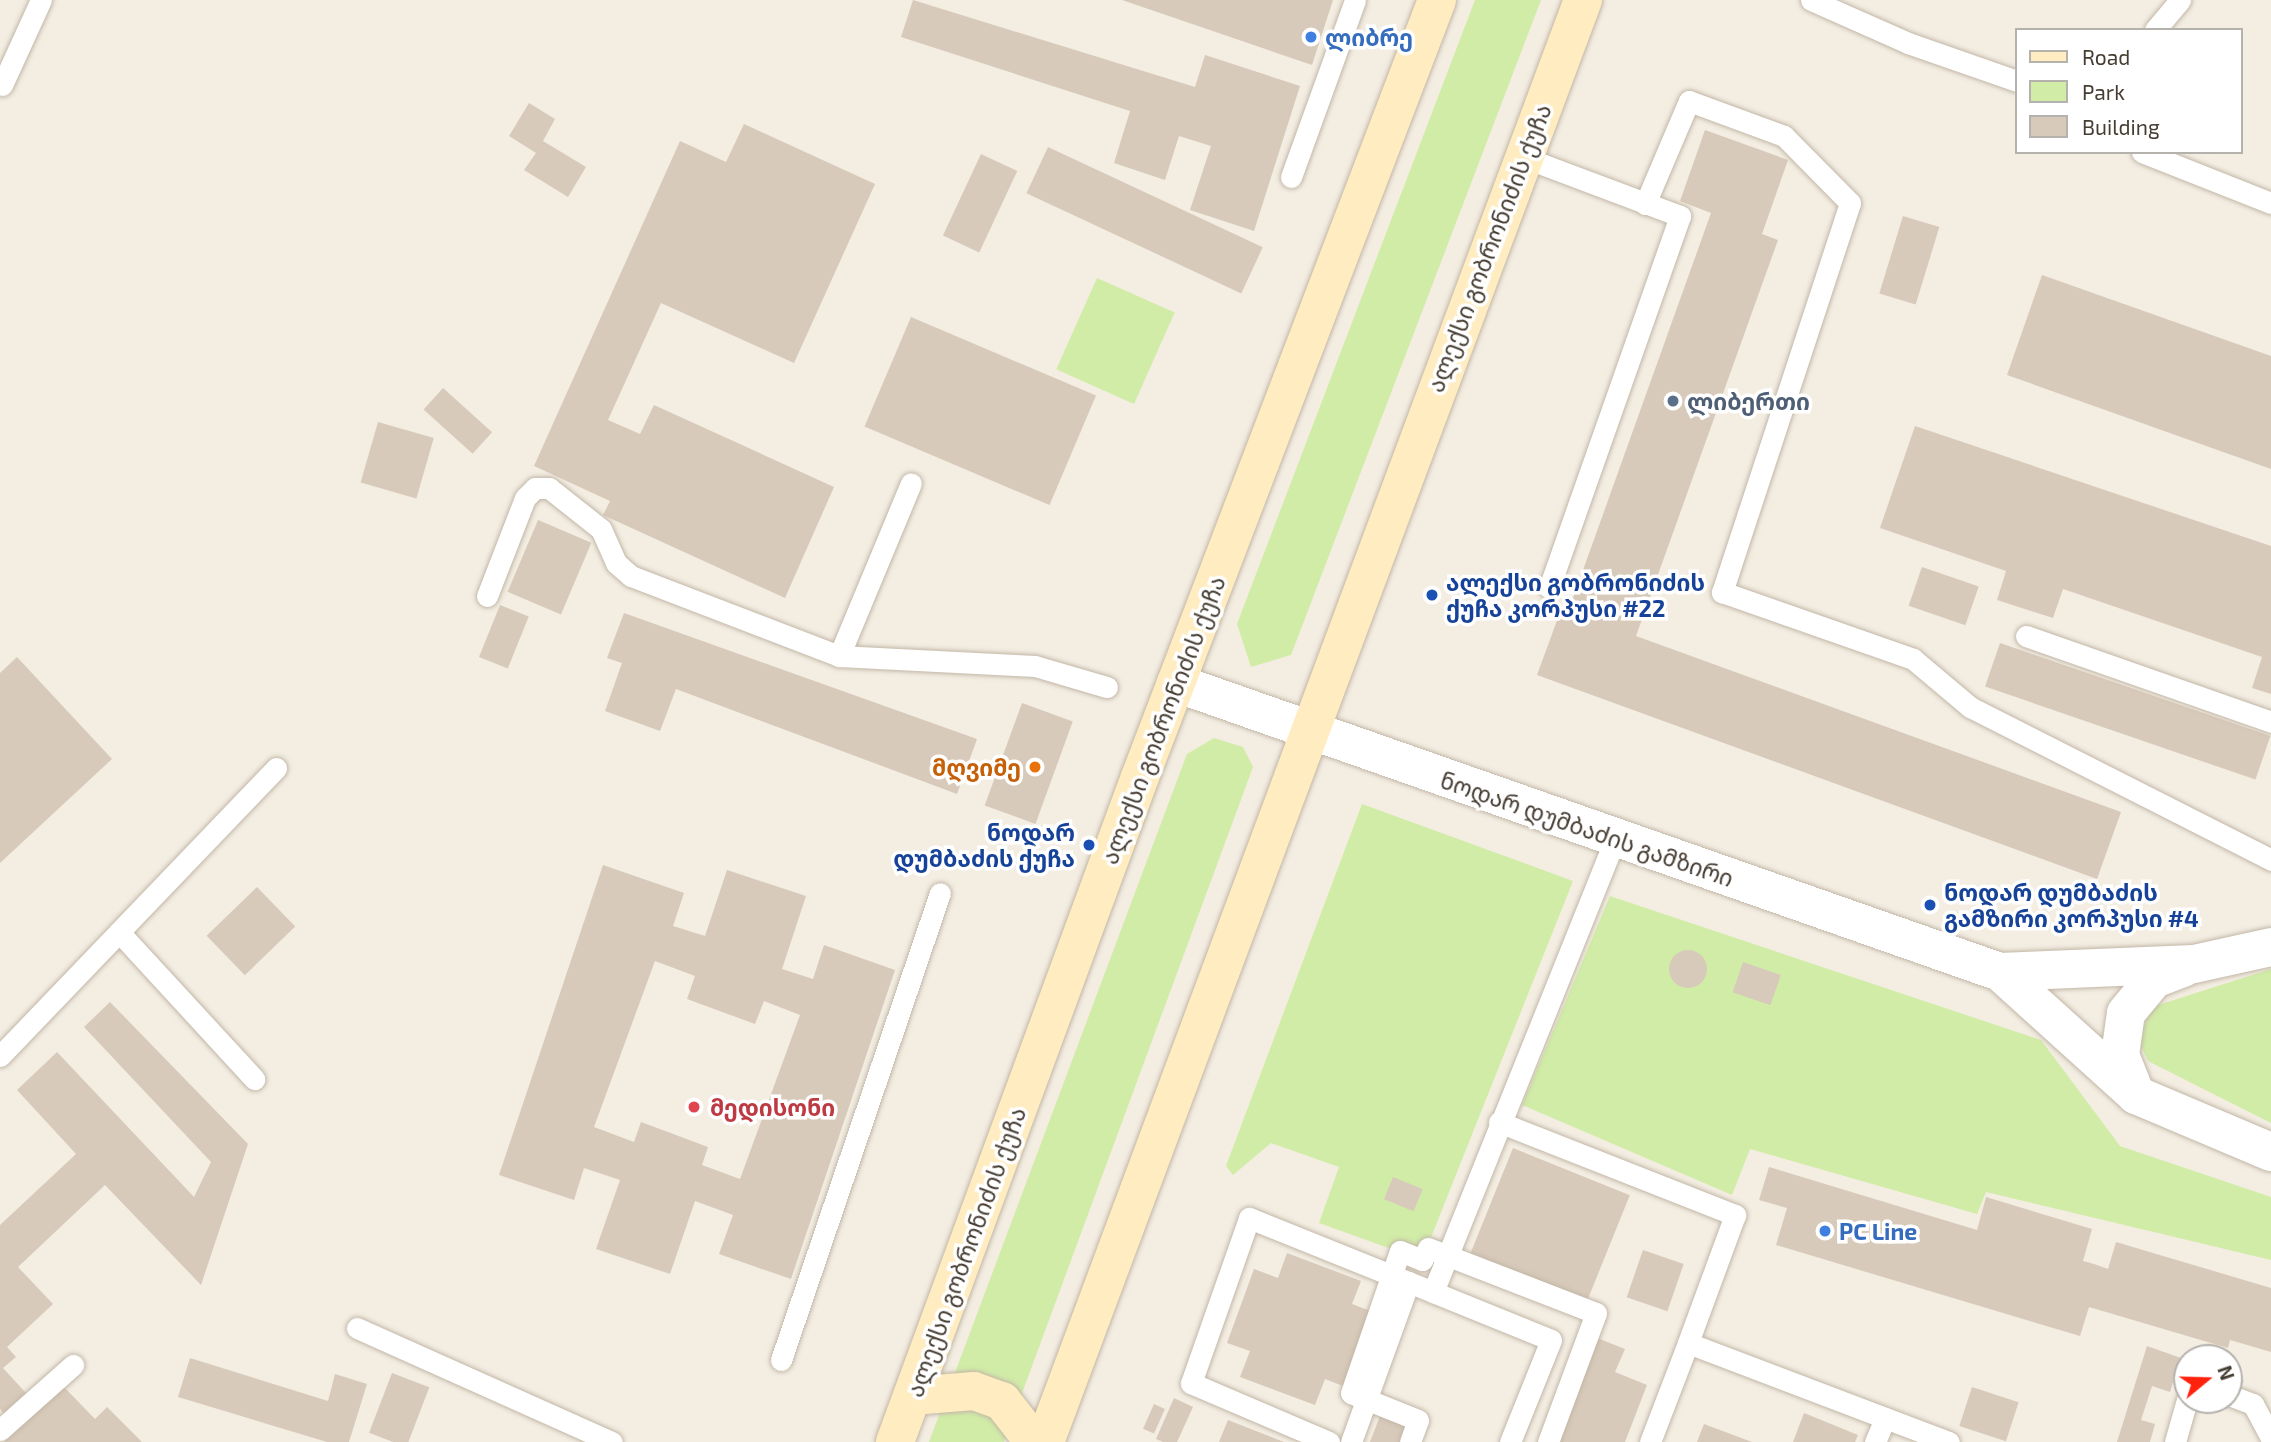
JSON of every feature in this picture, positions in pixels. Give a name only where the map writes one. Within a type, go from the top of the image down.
[{"type":"main road","name":"ალექსი გობრონიძის ქუჩა","points":[[895,1442],[1176,683],[1437,0]]},
{"type":"main road","name":"ალექსი გობრონიძის ქუჩა","points":[[1045,1442],[1306,729],[1583,0]]},
{"type":"main road","points":[[912,1396],[974,1391],[1002,1401],[1034,1442]]},
{"type":"street","name":"ნოდარ დუმბაძის გამზირი","points":[[1176,683],[1615,840],[2000,972],[2194,964],[2271,947]]},
{"type":"street","points":[[2136,1096],[2120,1055],[2126,1013],[2154,979],[2194,964]]},
{"type":"street","name":"ნოდარ დუმბაძის გამზირი","points":[[2000,972],[2136,1096],[2271,1152]]},
{"type":"lane","points":[[2,85],[41,0]]},
{"type":"lane","points":[[1291,177],[1355,0]]},
{"type":"lane","points":[[1811,0],[1908,43],[2016,81]]},
{"type":"lane","points":[[2157,28],[2180,0]]},
{"type":"lane","points":[[1645,204],[1689,101],[1784,136],[1850,203],[1722,592],[1913,659],[1970,707],[2268,853]]},
{"type":"lane","points":[[2147,154],[2271,203]]},
{"type":"lane","points":[[1523,157],[1680,216],[1549,588]]},
{"type":"lane","points":[[839,656],[911,483]]},
{"type":"lane","points":[[487,596],[525,498],[535,488],[549,488],[601,529],[616,563],[631,576],[839,656],[1035,666],[1107,687]]},
{"type":"lane","points":[[2026,636],[2271,722]]},
{"type":"lane","points":[[0,1056],[276,768]]},
{"type":"lane","points":[[1433,1292],[1499,1122],[1615,840]]},
{"type":"lane","points":[[781,1360],[940,893]]},
{"type":"lane","points":[[119,932],[254,1079]]},
{"type":"lane","points":[[1499,1122],[1735,1215],[1650,1442]]},
{"type":"lane","points":[[1329,1442],[1191,1383],[1249,1218],[1551,1340],[1510,1442]]},
{"type":"lane","points":[[1351,1442],[1367,1399],[1401,1278],[1400,1251],[1422,1260],[1427,1248],[1596,1313],[1548,1442]]},
{"type":"lane","points":[[358,1328],[612,1442]]},
{"type":"lane","points":[[1688,1343],[1949,1442]]},
{"type":"lane","points":[[0,1430],[73,1366]]},
{"type":"lane","points":[[1367,1399],[1418,1419],[1410,1442]]},
{"type":"lane","points":[[2243,1400],[2253,1404],[2271,1438]]},
{"type":"lane","points":[[2175,1442],[2183,1414]]},
{"type":"lane","points":[[1875,1442],[1885,1418]]},
{"type":"green space","points":[[1475,0],[1541,0],[1291,655],[1251,667],[1237,624]]},
{"type":"green space","points":[[1097,278],[1175,313],[1134,404],[1056,369]]},
{"type":"green space","points":[[1214,738],[1243,747],[1253,767],[1004,1442],[929,1442],[1187,754]]},
{"type":"green space","points":[[1362,804],[1573,881],[1422,1260],[1319,1223],[1339,1167],[1271,1143],[1233,1175],[1226,1166]]},
{"type":"green space","points":[[1610,896],[2041,1040],[2120,1146],[2271,1197],[2271,1260],[1986,1192],[1977,1214],[1750,1149],[1732,1195],[1522,1105]]},
{"type":"green space","points":[[2271,969],[2271,1123],[2148,1061],[2138,1040],[2152,1007]]},
{"type":"building","points":[[913,0],[1195,87],[1205,55],[1300,86],[1254,231],[1190,210],[1211,146],[1179,136],[1165,180],[1114,163],[1130,111],[901,37]]},
{"type":"building","points":[[1122,0],[1333,0],[1312,65]]},
{"type":"building","points":[[529,103],[555,119],[543,141],[586,167],[568,197],[524,170],[536,153],[509,136]]},
{"type":"building","points":[[744,124],[875,184],[794,363],[661,303],[608,420],[640,434],[654,405],[834,487],[785,598],[603,515],[610,501],[534,466],[680,141],[726,162]]},
{"type":"building","points":[[1705,130],[1788,160],[1762,234],[1778,240],[1636,636],[2121,812],[2097,879],[1537,675],[1562,607],[1569,610],[1711,213],[1680,201]]},
{"type":"building","points":[[1048,147],[1263,247],[1241,293],[1026,193]]},
{"type":"building","points":[[981,154],[1017,171],[979,252],[943,236]]},
{"type":"building","points":[[1903,216],[1939,227],[1916,305],[1879,293]]},
{"type":"building","points":[[2042,275],[2271,356],[2271,469],[2007,375]]},
{"type":"building","points":[[911,317],[1096,396],[1050,505],[865,427]]},
{"type":"building","points":[[443,388],[492,432],[473,454],[424,410]]},
{"type":"building","points":[[378,422],[434,438],[416,499],[361,483]]},
{"type":"building","points":[[1915,426],[2271,546],[2271,694],[2252,688],[2262,657],[2063,589],[2053,618],[1997,600],[2006,571],[1880,528]]},
{"type":"building","points":[[538,520],[591,543],[561,614],[508,592]]},
{"type":"building","points":[[1922,567],[1979,587],[1965,625],[1909,606]]},
{"type":"building","points":[[500,605],[529,617],[508,669],[479,657]]},
{"type":"building","points":[[624,613],[977,739],[957,794],[676,689],[660,731],[605,711],[622,663],[607,658]]},
{"type":"building","points":[[2000,643],[2270,736],[2255,780],[1985,686]]},
{"type":"building","points":[[17,657],[112,759],[0,863],[0,673]]},
{"type":"building","points":[[1022,703],[1073,721],[1035,824],[985,805]]},
{"type":"building","points":[[603,865],[684,893],[673,926],[705,936],[727,870],[806,896],[782,969],[813,979],[824,945],[895,970],[791,1279],[719,1254],[733,1215],[695,1201],[670,1274],[596,1249],[620,1180],[584,1168],[574,1200],[499,1175]],"holes":[[[655,961],[695,976],[687,999],[755,1024],[764,1001],[800,1015],[740,1179],[702,1165],[708,1147],[641,1122],[634,1142],[594,1127]]]},
{"type":"building","points":[[257,887],[295,927],[245,975],[207,936]]},
{"type":"building","points":[[1688,950],[1702,955],[1707,969],[1702,983],[1688,988],[1674,983],[1669,969],[1674,955]]},
{"type":"building","points":[[1743,962],[1781,975],[1770,1005],[1733,992]]},
{"type":"building","points":[[110,1002],[248,1144],[201,1285],[105,1185],[18,1267],[53,1304],[7,1347],[16,1357],[3,1368],[26,1393],[4,1414],[0,1409],[0,1225],[76,1154],[17,1090],[57,1052],[194,1197],[211,1162],[84,1027]]},
{"type":"building","points":[[1513,1148],[1630,1195],[1587,1301],[1470,1254]]},
{"type":"building","points":[[1769,1167],[1977,1230],[1986,1197],[2092,1229],[2083,1261],[2108,1269],[2116,1242],[2271,1288],[2271,1352],[2230,1340],[2229,1344],[2214,1344],[2089,1307],[2080,1336],[1776,1245],[1787,1208],[1759,1200]]},
{"type":"building","points":[[1393,1177],[1423,1189],[1414,1211],[1384,1199]]},
{"type":"building","points":[[1643,1250],[1684,1264],[1667,1311],[1627,1297]]},
{"type":"building","points":[[1287,1253],[1361,1281],[1352,1304],[1376,1313],[1348,1388],[1325,1379],[1315,1405],[1240,1377],[1250,1351],[1227,1343],[1254,1269],[1278,1278]]},
{"type":"building","points":[[1592,1336],[1625,1349],[1615,1372],[1647,1385],[1625,1442],[1551,1442]]},
{"type":"building","points":[[2147,1346],[2173,1355],[2173,1383],[2170,1392],[2152,1386],[2141,1420],[2155,1424],[2150,1442],[2117,1442]]},
{"type":"building","points":[[190,1358],[328,1401],[335,1374],[367,1384],[349,1442],[327,1442],[178,1397]]},
{"type":"building","points":[[392,1373],[429,1387],[408,1442],[393,1442],[369,1433]]},
{"type":"building","points":[[62,1385],[95,1419],[107,1407],[142,1442],[4,1442]]},
{"type":"building","points":[[1972,1387],[2019,1402],[2006,1441],[1959,1426]]},
{"type":"building","points":[[1174,1398],[1193,1407],[1177,1442],[1163,1442],[1156,1439]]},
{"type":"building","points":[[1154,1404],[1165,1409],[1154,1434],[1143,1429]]},
{"type":"building","points":[[1383,1408],[1417,1421],[1409,1442],[1370,1442]]},
{"type":"building","points":[[1804,1413],[1858,1435],[1855,1442],[1793,1442]]},
{"type":"building","points":[[1228,1420],[1284,1442],[1219,1442]]},
{"type":"building","points":[[1704,1424],[1752,1442],[1697,1442]]},
{"type":"place","name":"ლიბრე","points":[[1311,37]]},
{"type":"place","name":"ლიბერთი","points":[[1673,401]]},
{"type":"place","name":"ალექსი გობრონიძის ქუჩა კორპუსი #22","points":[[1432,595]]},
{"type":"place","name":"მღვიმე","points":[[1035,767]]},
{"type":"place","name":"ნოდარ დუმბაძის ქუჩა","points":[[1089,845]]},
{"type":"place","name":"ნოდარ დუმბაძის გამზირი კორპუსი #4","points":[[1930,905]]},
{"type":"place","name":"მედისონი","points":[[694,1107]]},
{"type":"place","name":"PC Line","points":[[1825,1231]]}]
